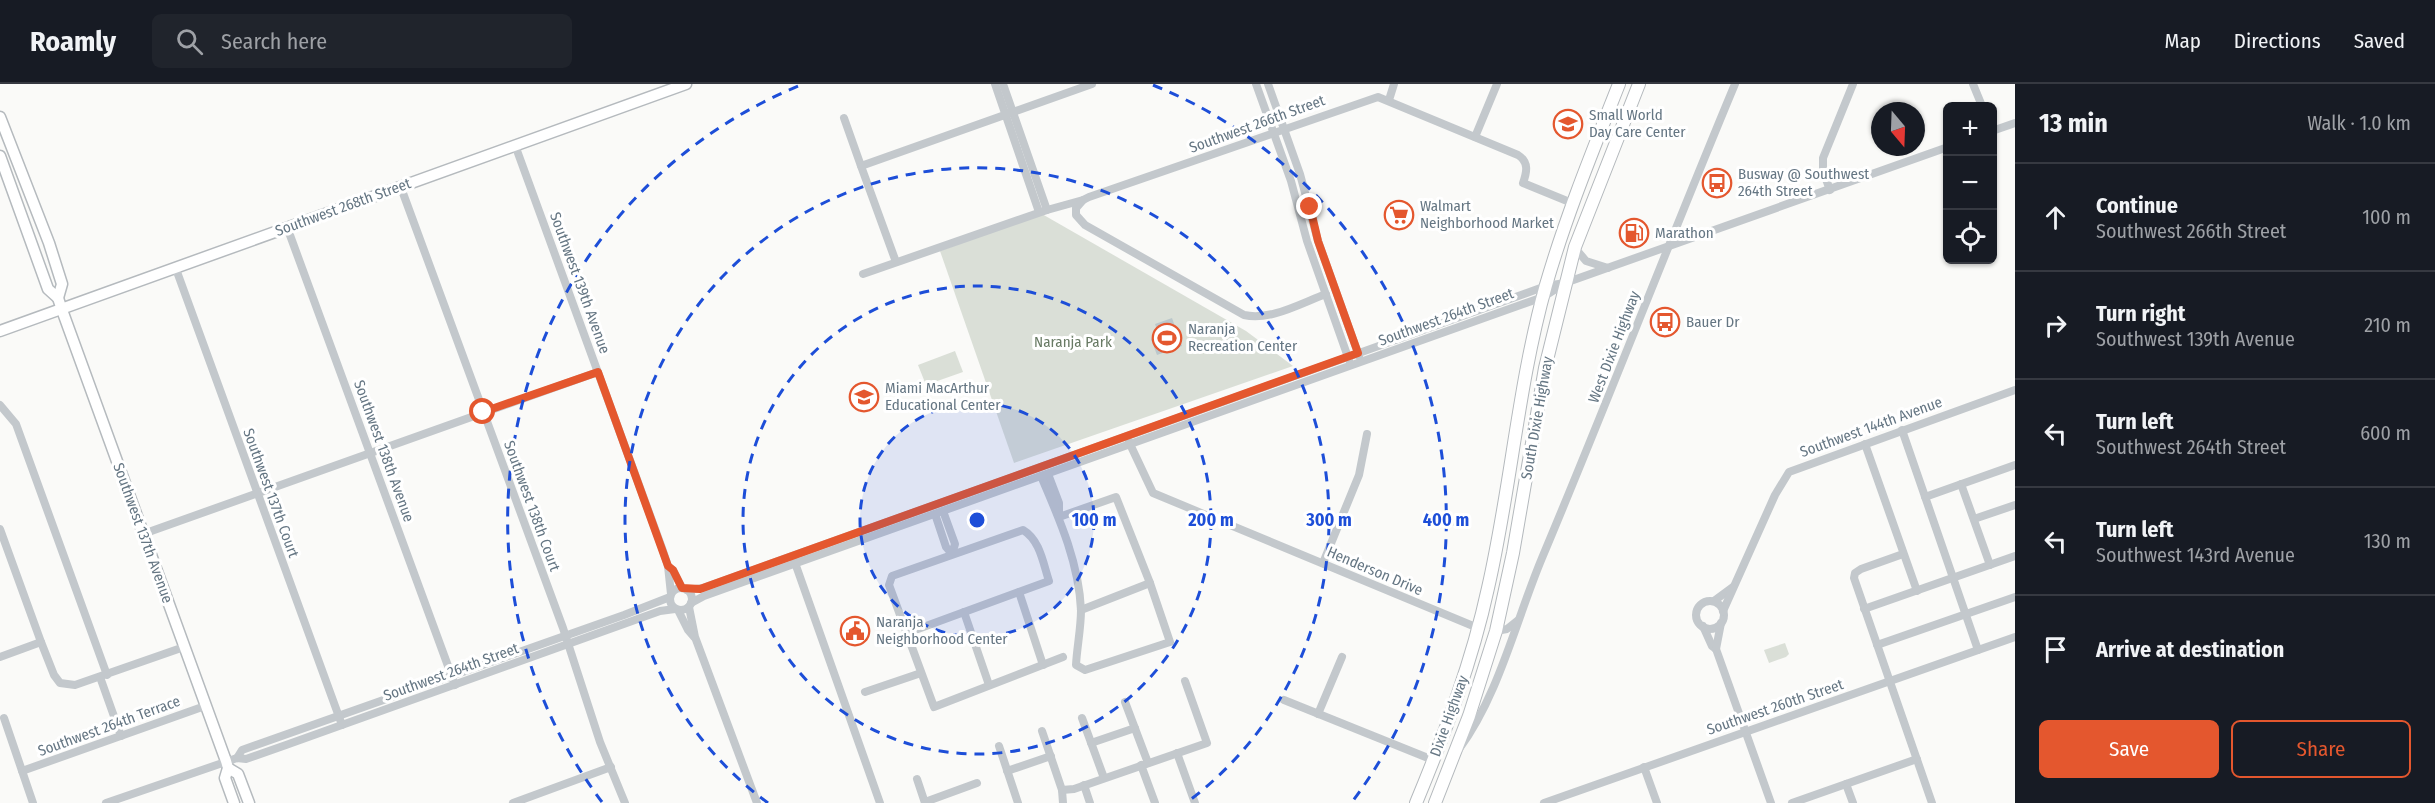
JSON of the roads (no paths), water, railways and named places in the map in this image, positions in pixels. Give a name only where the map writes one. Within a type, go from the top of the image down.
[{"type":"highway","name":"South Dixie Highway","points":[[1478,627],[1496,552],[1520,403],[1544,291],[1572,203],[1619,84]]},
{"type":"highway","points":[[1630,104],[1632,84]]},
{"type":"highway","name":"South Dixie Highway","points":[[1454,757],[1496,631],[1513,553],[1540,392],[1565,283],[1575,247],[1639,84]]},
{"type":"highway","points":[[1478,627],[1496,631]]},
{"type":"highway","name":"Dixie Highway","points":[[1416,803],[1456,701],[1478,627]]},
{"type":"highway","name":"Dixie Highway","points":[[1435,803],[1454,757]]},
{"type":"main road","name":"Southwest 268th Street","points":[[0,331],[176,269],[400,185],[686,84]]},
{"type":"main road","name":"Southwest 137th Avenue","points":[[0,117],[62,285],[58,298]]},
{"type":"main road","name":"Southwest 137th Avenue","points":[[0,156],[48,289],[58,298],[205,706],[230,762],[238,774],[249,803]]},
{"type":"main road","name":"Southwest 137th Avenue","points":[[230,762],[225,778],[234,803]]},
{"type":"street","points":[[995,84],[1009,113],[1043,211]]},
{"type":"street","points":[[1003,84],[1009,113]]},
{"type":"street","points":[[861,166],[1092,84]]},
{"type":"street","points":[[1256,84],[1291,181],[1307,241],[1352,366]]},
{"type":"street","points":[[1268,84],[1300,174],[1318,241],[1361,362]]},
{"type":"street","points":[[1389,100],[1394,84]]},
{"type":"street","points":[[1475,137],[1497,84]]},
{"type":"street","name":"West Dixie Highway","points":[[1454,757],[1475,724],[1735,84]]},
{"type":"street","points":[[1830,189],[1823,171],[1823,158],[1853,84]]},
{"type":"street","points":[[1973,84],[1980,102]]},
{"type":"street","name":"Southwest 266th Street","points":[[1326,294],[1269,315],[1251,316],[1237,311],[1085,225],[1076,215],[1076,208],[1083,200],[1373,98],[1389,100],[1523,158],[1527,166],[1523,183],[1572,203]]},
{"type":"street","points":[[844,118],[896,262]]},
{"type":"street","points":[[1997,129],[2015,123]]},
{"type":"street","name":"Southwest 139th Avenue","points":[[514,145],[668,566],[670,595]]},
{"type":"street","name":"Southwest 264th Street","points":[[690,605],[704,596],[1352,366],[1565,283],[1943,148]]},
{"type":"street","name":"Southwest 138th Court","points":[[400,185],[566,635],[567,645],[622,802]]},
{"type":"street","points":[[863,274],[1043,211],[1083,200]]},
{"type":"street","name":"Southwest 138th Avenue","points":[[287,227],[455,685]]},
{"type":"street","points":[[1575,247],[1586,261],[1609,268]]},
{"type":"street","name":"Southwest 137th Court","points":[[176,269],[342,725]]},
{"type":"street","name":"Southwest 264th Street","points":[[685,589],[703,588],[1348,356],[1544,291]]},
{"type":"street","points":[[142,534],[598,372]]},
{"type":"street","name":"Southwest 144th Avenue","points":[[1723,611],[1785,475],[1796,468],[2015,390]]},
{"type":"street","points":[[0,405],[16,424],[104,676],[121,736]]},
{"type":"street","points":[[1902,430],[1978,650]]},
{"type":"street","points":[[1323,563],[1359,475],[1367,434]]},
{"type":"street","name":"Henderson Drive","points":[[1126,436],[1153,493],[1478,627]]},
{"type":"street","points":[[1865,444],[1917,591]]},
{"type":"street","points":[[1925,497],[2015,465]]},
{"type":"street","points":[[1044,475],[1076,575],[1081,610],[1076,665],[1085,670],[1170,642],[1150,583],[1116,497],[1059,517]]},
{"type":"street","points":[[1961,484],[1990,565]]},
{"type":"street","points":[[1974,519],[2015,504]]},
{"type":"street","points":[[939,513],[946,532],[946,547],[952,554]]},
{"type":"street","points":[[0,529],[41,642],[54,675],[60,683],[75,685],[184,647]]},
{"type":"street","points":[[908,633],[1049,581],[1036,541],[1023,530],[892,576],[889,585],[934,707],[1063,657]]},
{"type":"street","points":[[1903,554],[1861,569],[1856,573],[1854,579],[1932,803]]},
{"type":"street","points":[[792,555],[880,803]]},
{"type":"street","points":[[1864,609],[2015,556]]},
{"type":"street","points":[[0,562],[10,559]]},
{"type":"street","name":"Southwest 139th Avenue","points":[[668,566],[685,589]]},
{"type":"street","points":[[1081,610],[1150,583]]},
{"type":"street","name":"Southwest 144th Avenue","points":[[1714,601],[1733,587]]},
{"type":"street","points":[[695,637],[670,604],[670,595],[677,589],[685,589],[692,597],[690,605],[695,637],[757,803]]},
{"type":"street","points":[[1019,592],[1043,665]]},
{"type":"street","name":"Southwest 264th Street","points":[[230,762],[242,750],[566,635],[670,595]]},
{"type":"street","points":[[1877,645],[2015,597]]},
{"type":"street","points":[[1716,649],[1723,611],[1714,601],[1706,602],[1698,608],[1697,620],[1716,649],[1771,803]]},
{"type":"street","points":[[676,610],[690,605]]},
{"type":"street","name":"Southwest 264th Street","points":[[106,803],[230,762],[246,759],[660,611],[676,610]]},
{"type":"street","points":[[964,612],[989,685]]},
{"type":"street","points":[[1496,631],[1508,629],[1518,621]]},
{"type":"street","points":[[1703,626],[1714,628],[1721,623]]},
{"type":"street","name":"Southwest 260th Street","points":[[1544,803],[2015,637]]},
{"type":"street","points":[[0,657],[41,642]]},
{"type":"street","points":[[1318,714],[1342,657]]},
{"type":"street","points":[[865,692],[921,673]]},
{"type":"street","points":[[1062,790],[1084,785],[1207,742],[1185,681]]},
{"type":"street","points":[[1284,700],[1433,760]]},
{"type":"street","points":[[1125,702],[1135,728],[1155,803]]},
{"type":"street","name":"Southwest 264th Terrace","points":[[22,771],[205,706]]},
{"type":"street","name":"Southwest 264th Terrace","points":[[4,718],[33,803]]},
{"type":"street","points":[[1082,718],[1104,778]]},
{"type":"street","points":[[1091,743],[1135,728]]},
{"type":"street","points":[[1042,731],[1062,790],[1063,803]]},
{"type":"street","points":[[999,746],[1018,803]]},
{"type":"street","points":[[1177,753],[1195,803]]},
{"type":"street","points":[[1007,771],[1051,756]]},
{"type":"street","points":[[1792,803],[1917,759]]},
{"type":"street","points":[[513,803],[611,767]]},
{"type":"street","points":[[1644,767],[1657,803]]},
{"type":"street","points":[[917,779],[925,803],[977,783]]},
{"type":"street","points":[[1846,784],[1853,803]]},
{"type":"street","points":[[1084,785],[1090,803]]},
{"type":"place","name":"Small World Day Care Center","points":[[1568,124]]},
{"type":"place","name":"Busway @ Southwest 264th Street","points":[[1717,183]]},
{"type":"place","name":"Walmart Neighborhood Market","points":[[1399,215]]},
{"type":"place","name":"Marathon","points":[[1634,233]]},
{"type":"place","name":"Bauer Dr","points":[[1665,322]]},
{"type":"place","name":"Naranja Recreation Center","points":[[1167,338]]},
{"type":"place","name":"Miami MacArthur Educational Center","points":[[864,397]]},
{"type":"place","name":"Naranja Neighborhood Center","points":[[855,631]]},
{"type":"park label","name":"Naranja Park","points":[[1073,342]]}]
